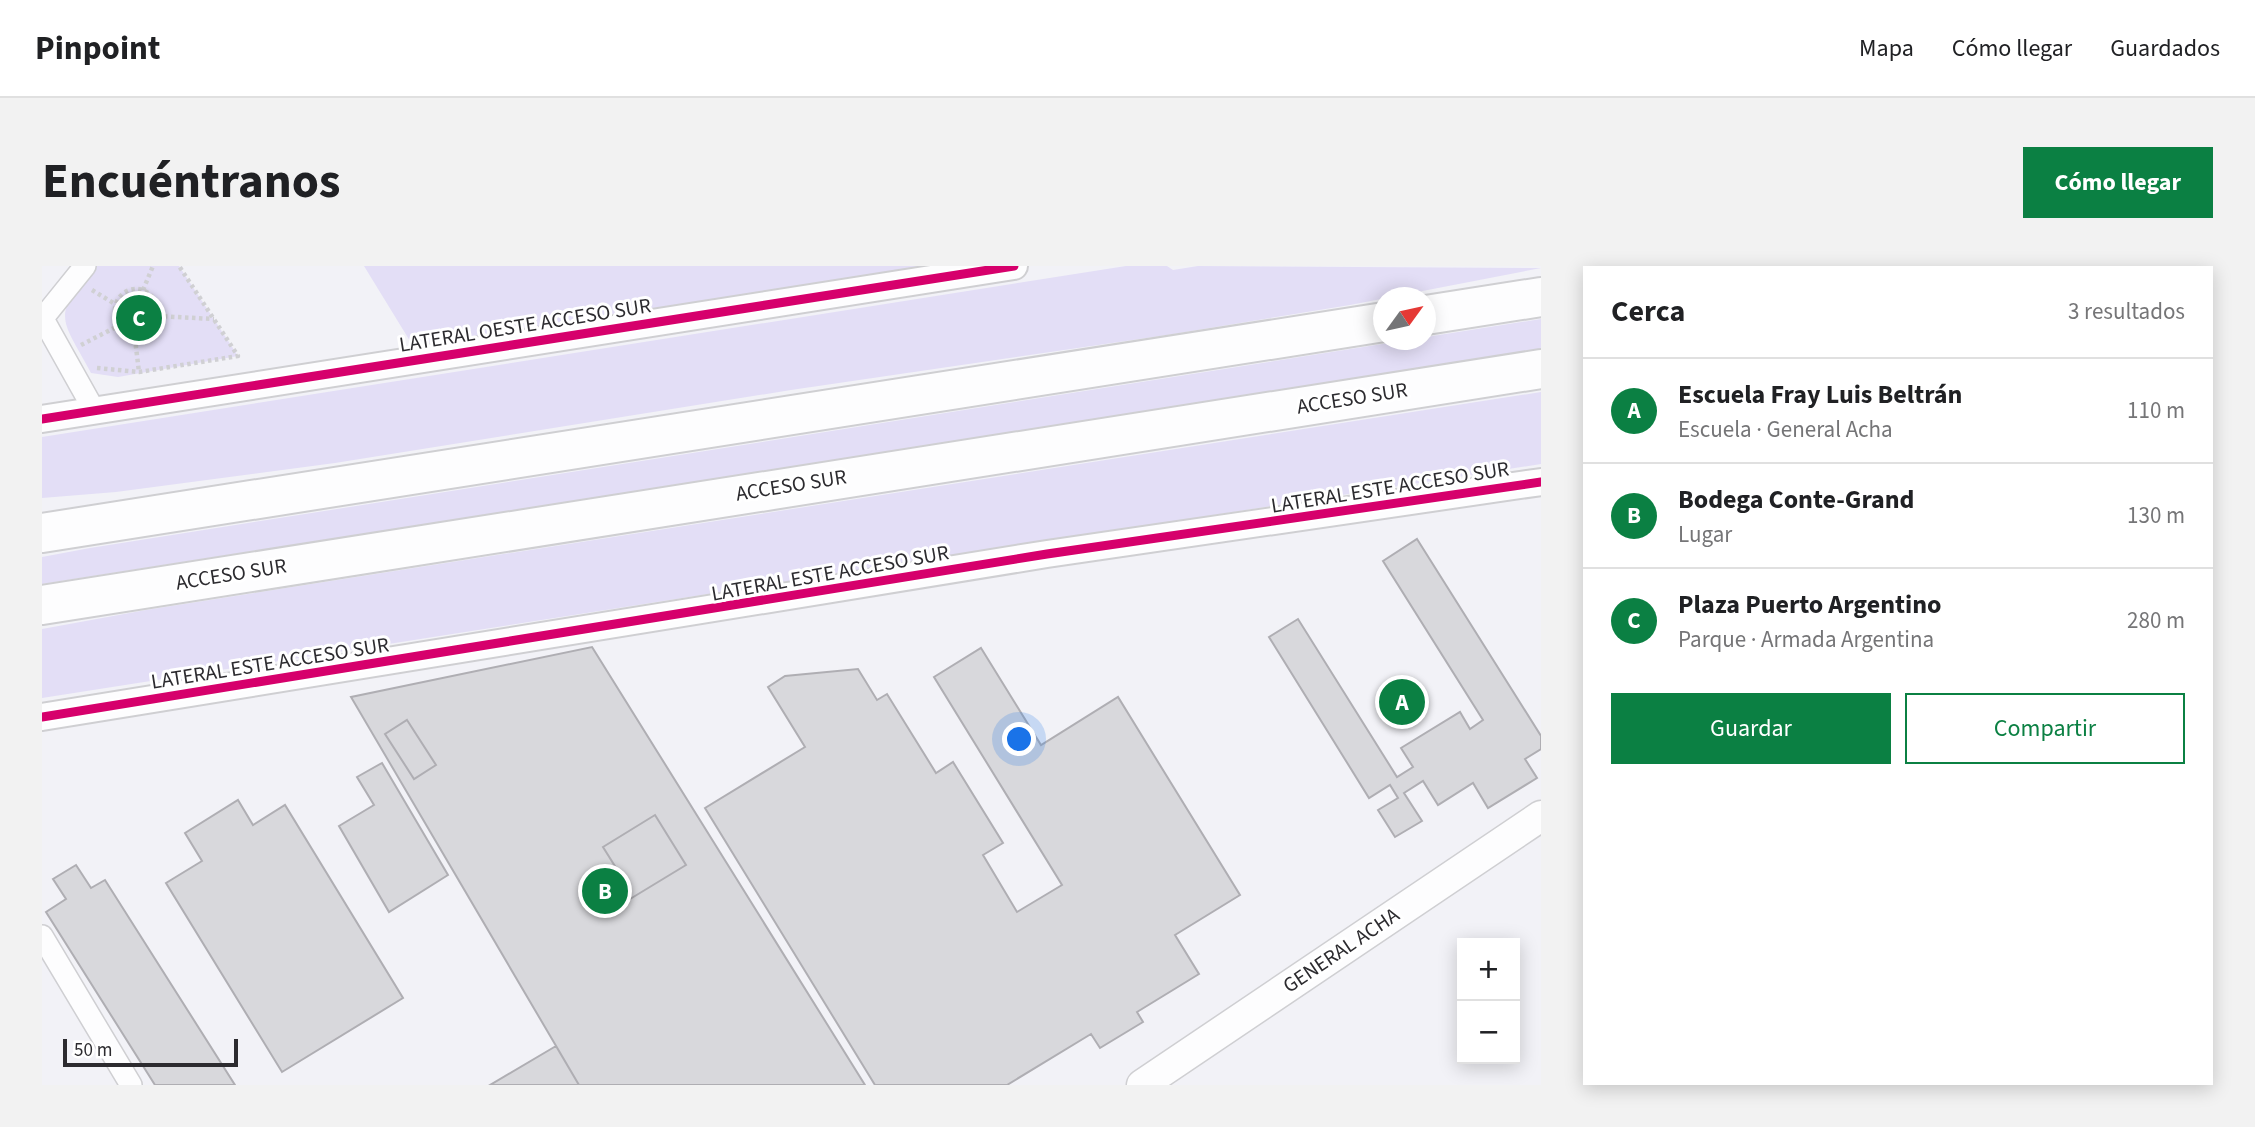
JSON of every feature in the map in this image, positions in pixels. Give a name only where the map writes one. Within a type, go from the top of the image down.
[{"type":"highway","points":[[1436,313],[1541,297]]},
{"type":"highway","points":[[42,533],[1373,324]]},
{"type":"highway","name":"ACCESO SUR","points":[[42,605],[1541,369]]},
{"type":"highway","points":[[42,509],[284,495]]},
{"type":"main road","name":"GENERAL ACHA","points":[[1142,1085],[1541,816]]},
{"type":"street","name":"LATERAL OESTE ACCESO SUR","points":[[42,419],[1014,266]]},
{"type":"street","points":[[85,274],[42,318],[94,410]]},
{"type":"street","name":"LATERAL ESTE ACCESO SUR","points":[[42,718],[1033,556],[1541,482]]},
{"type":"street","points":[[42,936],[48,960],[131,1085]]},
{"type":"path","points":[[143,290],[153,266]]},
{"type":"path","points":[[90,362],[99,369],[139,372],[238,356],[179,266]]},
{"type":"path","points":[[85,274],[116,304]]},
{"type":"path","points":[[143,290],[154,298],[157,316],[148,328],[134,331],[120,325],[114,312],[116,304],[126,291],[143,290]]},
{"type":"path","points":[[157,316],[215,319]]},
{"type":"path","points":[[80,345],[120,325]]},
{"type":"path","points":[[134,331],[139,372]]},
{"type":"path","points":[[76,339],[85,354]]},
{"type":"shaded area","points":[[94,266],[179,266],[238,356],[118,377],[91,373],[67,328],[65,318],[71,297]]},
{"type":"shaded area","points":[[364,266],[946,266],[421,359]]},
{"type":"shaded area","points":[[1126,266],[1167,266],[1173,270],[1198,266],[1541,268],[1436,288],[1373,287],[1373,301],[1167,335],[791,390],[335,463],[116,492],[42,498],[42,437]]},
{"type":"shaded area","points":[[1541,319],[1541,350],[42,584],[42,557],[90,548],[1373,346],[1373,350],[1436,350],[1436,336]]},
{"type":"shaded area","points":[[1541,392],[1541,464],[42,698],[42,629],[146,610]]},
{"type":"building","points":[[1417,539],[1541,736],[1541,749],[1525,759],[1537,778],[1488,808],[1473,783],[1438,805],[1423,781],[1404,793],[1422,821],[1395,837],[1378,810],[1398,798],[1390,785],[1369,798],[1269,637],[1298,619],[1397,777],[1413,767],[1401,748],[1460,712],[1470,729],[1483,720],[1383,561]]},
{"type":"building","points":[[592,647],[865,1085],[579,1085],[351,697]]},
{"type":"building","points":[[981,648],[1041,745],[1118,697],[1240,895],[1175,935],[1199,974],[1137,1012],[1143,1022],[1100,1048],[1091,1034],[1007,1085],[875,1085],[705,808],[805,747],[768,687],[785,676],[858,669],[877,700],[887,694],[936,773],[953,762],[1003,843],[983,855],[1017,912],[1062,885],[934,677]]},
{"type":"building","points":[[407,720],[436,765],[414,779],[385,734]]},
{"type":"building","points":[[382,763],[448,875],[389,912],[339,826],[374,805],[357,777]]},
{"type":"building","points":[[238,800],[253,825],[285,805],[403,998],[282,1072],[166,883],[202,861],[185,833]]},
{"type":"building","points":[[655,815],[686,865],[607,913],[596,896],[623,879],[603,847]]},
{"type":"building","points":[[76,865],[91,888],[105,880],[235,1085],[155,1085],[46,912],[66,899],[53,879]]},
{"type":"building","points":[[556,1046],[579,1085],[490,1085]]},
{"type":"cycle path","points":[[42,419],[1014,266]]},
{"type":"cycle path","points":[[42,717],[1047,554],[1541,482]]},
{"type":"place","name":"Plaza Puerto Argentino","points":[[139,318]]},
{"type":"place","name":"Escuela Fray Luis Beltrán","points":[[1402,702]]},
{"type":"place","name":"Bodega Conte-Grand","points":[[605,891]]}]
